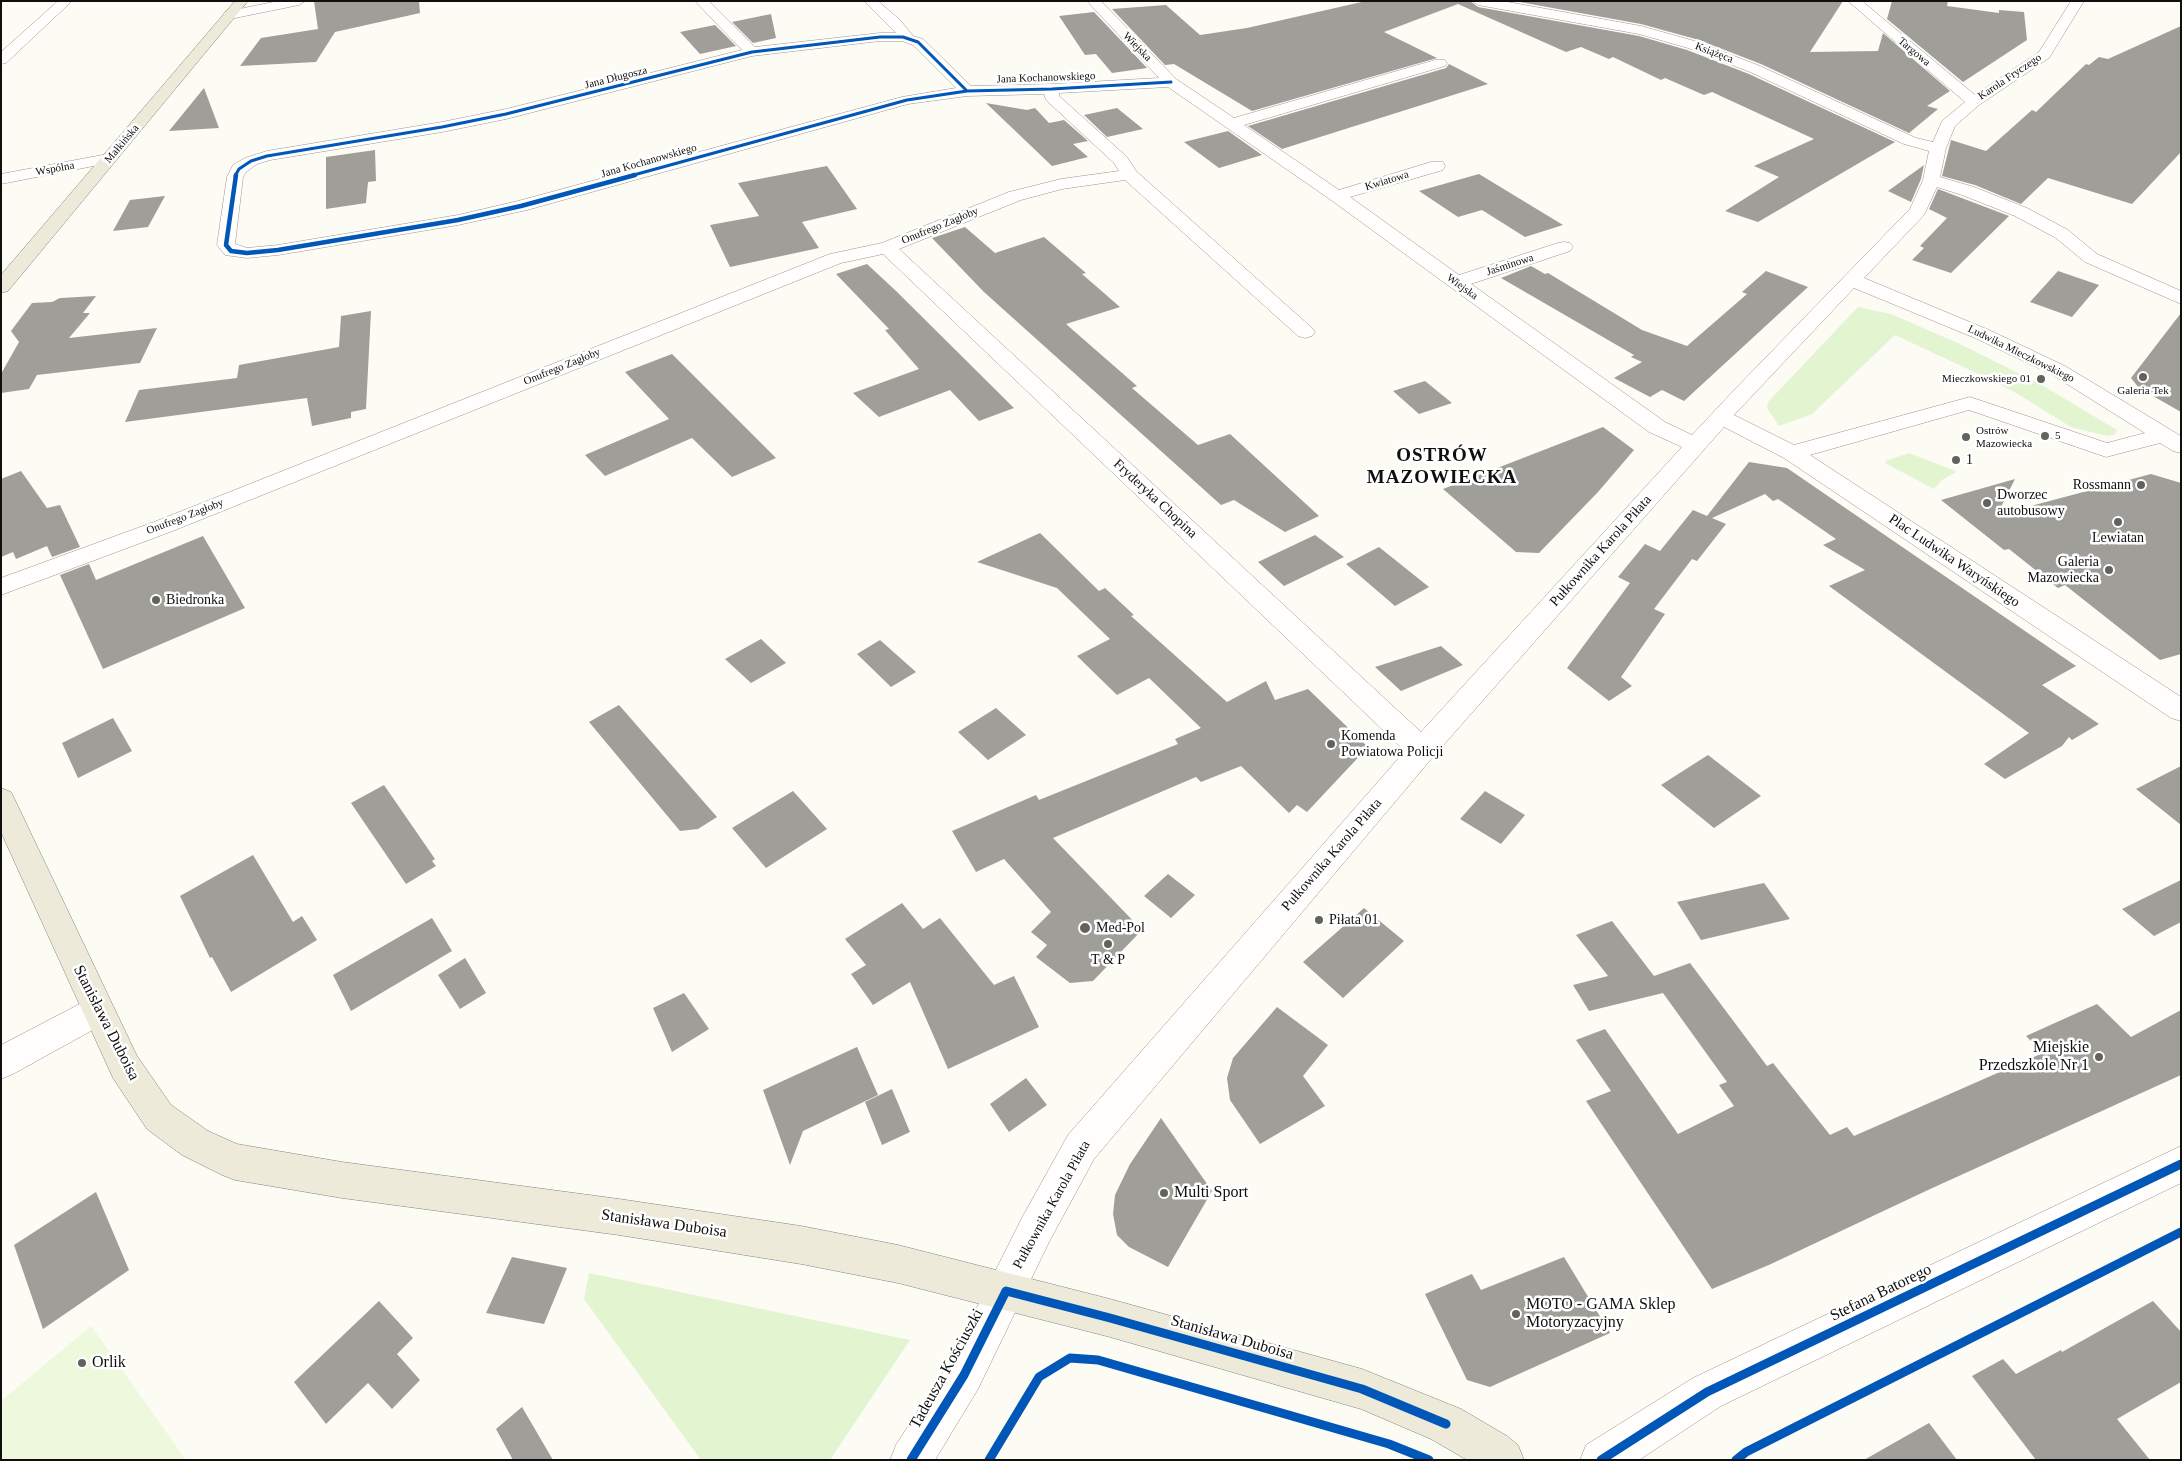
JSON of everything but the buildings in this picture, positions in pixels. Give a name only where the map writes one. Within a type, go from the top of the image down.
[{"type":"main road","name":"Małkińska","points":[[1,287],[242,1]]},
{"type":"main road","name":"Stanisława Duboisa","points":[[1,800],[125,1067],[159,1117],[195,1143],[235,1162],[342,1180],[619,1217],[801,1245],[898,1264],[1110,1318],[1362,1389],[1446,1424],[1492,1451],[1503,1460]]},
{"type":"street","points":[[1,60],[66,1]]},
{"type":"street","points":[[230,15],[299,1]]},
{"type":"street","points":[[701,1],[752,52]]},
{"type":"street","points":[[870,1],[895,23],[908,39]]},
{"type":"street","name":"Wiejska","points":[[1092,1],[1171,82],[1337,196],[1658,427],[1696,445]]},
{"type":"street","name":"Książęca","points":[[1478,1],[1641,30],[1693,45],[1755,69],[1910,141],[1938,148]]},
{"type":"street","name":"Targowa","points":[[1854,1],[1974,102]]},
{"type":"street","name":"Karola Fryczego","points":[[1938,148],[1948,124],[1974,102],[2044,55],[2078,1]]},
{"type":"street","name":"Jana Długosza","points":[[251,161],[267,156],[442,127],[506,114],[752,52],[880,37],[908,39],[918,42],[966,91]]},
{"type":"street","points":[[1232,124],[1440,63]]},
{"type":"street","name":"Jana Kochanowskiego","points":[[251,161],[239,169],[235,177],[226,245],[231,252],[247,253],[278,250],[458,220],[521,206],[907,100],[966,91],[1052,89],[1171,82]]},
{"type":"street","points":[[1052,89],[1051,97],[1120,160],[1129,174],[1305,332]]},
{"type":"street","points":[[1696,445],[1746,389],[1918,212],[1932,180],[1938,148]]},
{"type":"street","name":"Wspólna","points":[[1,179],[108,159]]},
{"type":"street","name":"Kwiatowa","points":[[1337,196],[1437,166]]},
{"type":"street","name":"Onufrego Zagłoby","points":[[1,588],[162,527],[836,258],[887,248],[1015,196],[1061,184],[1129,174]]},
{"type":"street","points":[[1932,180],[1968,191],[2021,212],[2062,234],[2092,258],[2181,298]]},
{"type":"street","name":"Jaśminowa","points":[[1455,282],[1564,247]]},
{"type":"street","name":"Fryderyka Chopina","points":[[887,248],[1422,750]]},
{"type":"street","name":"Ludwika Mieczkowskiego","points":[[1852,280],[1982,334],[2058,370],[2173,441]]},
{"type":"street","points":[[1792,453],[1970,403],[2106,450],[2173,441]]},
{"type":"street","name":"Plac Ludwika Waryńskiego","points":[[1722,416],[1792,453],[2181,711]]},
{"type":"street","name":"Pułkownika Karola Piłata","points":[[1006,1291],[1036,1229],[1081,1147],[1422,750],[1696,445]]},
{"type":"street","points":[[1,1063],[97,1010]]},
{"type":"street","name":"Stefana Batorego","points":[[1602,1460],[1707,1392],[2181,1164]]},
{"type":"street","name":"Tadeusza Kościuszki","points":[[911,1460],[964,1375],[1006,1291]]},
{"type":"green space","points":[[1858,307],[1891,314],[1960,344],[2040,384],[2117,430],[2115,434],[2107,436],[2071,427],[2016,393],[1895,335],[1812,414],[1779,426],[1767,408],[1768,402]]},
{"type":"green space","points":[[1909,453],[1956,472],[1942,480],[1934,489],[1885,463]]},
{"type":"green space","points":[[589,1273],[910,1340],[830,1460],[701,1460],[584,1299]]},
{"type":"green space","name":"Orlik","points":[[91,1326],[186,1460],[1,1460],[1,1401]]},
{"type":"cycle path","points":[[967,91],[918,42],[903,37],[880,37],[752,52],[506,114],[442,127],[267,156],[251,161],[239,169],[235,177],[226,245],[231,251],[247,253],[278,250],[458,220],[521,206],[907,100],[967,91],[1052,89],[1171,82]]},
{"type":"cycle path","points":[[1601,1460],[1707,1392],[2181,1164]]},
{"type":"cycle path","points":[[1736,1460],[1746,1452],[2181,1232]]},
{"type":"cycle path","points":[[911,1460],[964,1375],[1006,1291],[1110,1318],[1362,1389],[1446,1424]]},
{"type":"cycle path","points":[[989,1460],[1039,1377],[1070,1358],[1098,1360],[1389,1444],[1429,1460]]},
{"type":"place","name":"Galeria Tek","points":[[2143,377]]},
{"type":"place","name":"Mieczkowskiego 01","points":[[2041,379]]},
{"type":"place","name":"5","points":[[2045,436]]},
{"type":"place","name":"Ostrów Mazowiecka","points":[[1966,437]]},
{"type":"place","name":"1","points":[[1956,460]]},
{"type":"place","name":"Rossmann","points":[[2141,485]]},
{"type":"place","name":"Dworzec autobusowy","points":[[1987,503]]},
{"type":"place","name":"Lewiatan","points":[[2118,522]]},
{"type":"place","name":"Galeria Mazowiecka","points":[[2109,570]]},
{"type":"place","name":"Biedronka","points":[[156,600]]},
{"type":"place","name":"Komenda Powiatowa Policji","points":[[1331,744]]},
{"type":"place","name":"Piłata 01","points":[[1319,920]]},
{"type":"place","name":"Med-Pol","points":[[1085,928]]},
{"type":"place","name":"T & P","points":[[1108,944]]},
{"type":"place","name":"Miejskie Przedszkole Nr 1","points":[[2099,1057]]},
{"type":"place","name":"Multi Sport","points":[[1164,1193]]},
{"type":"place","name":"MOTO - GAMA Sklep Motoryzacyjny","points":[[1516,1314]]},
{"type":"place","name":"Orlik","points":[[82,1363]]},
{"type":"district","name":"OSTRÓW MAZOWIECKA","points":[[1442,467]]}]
